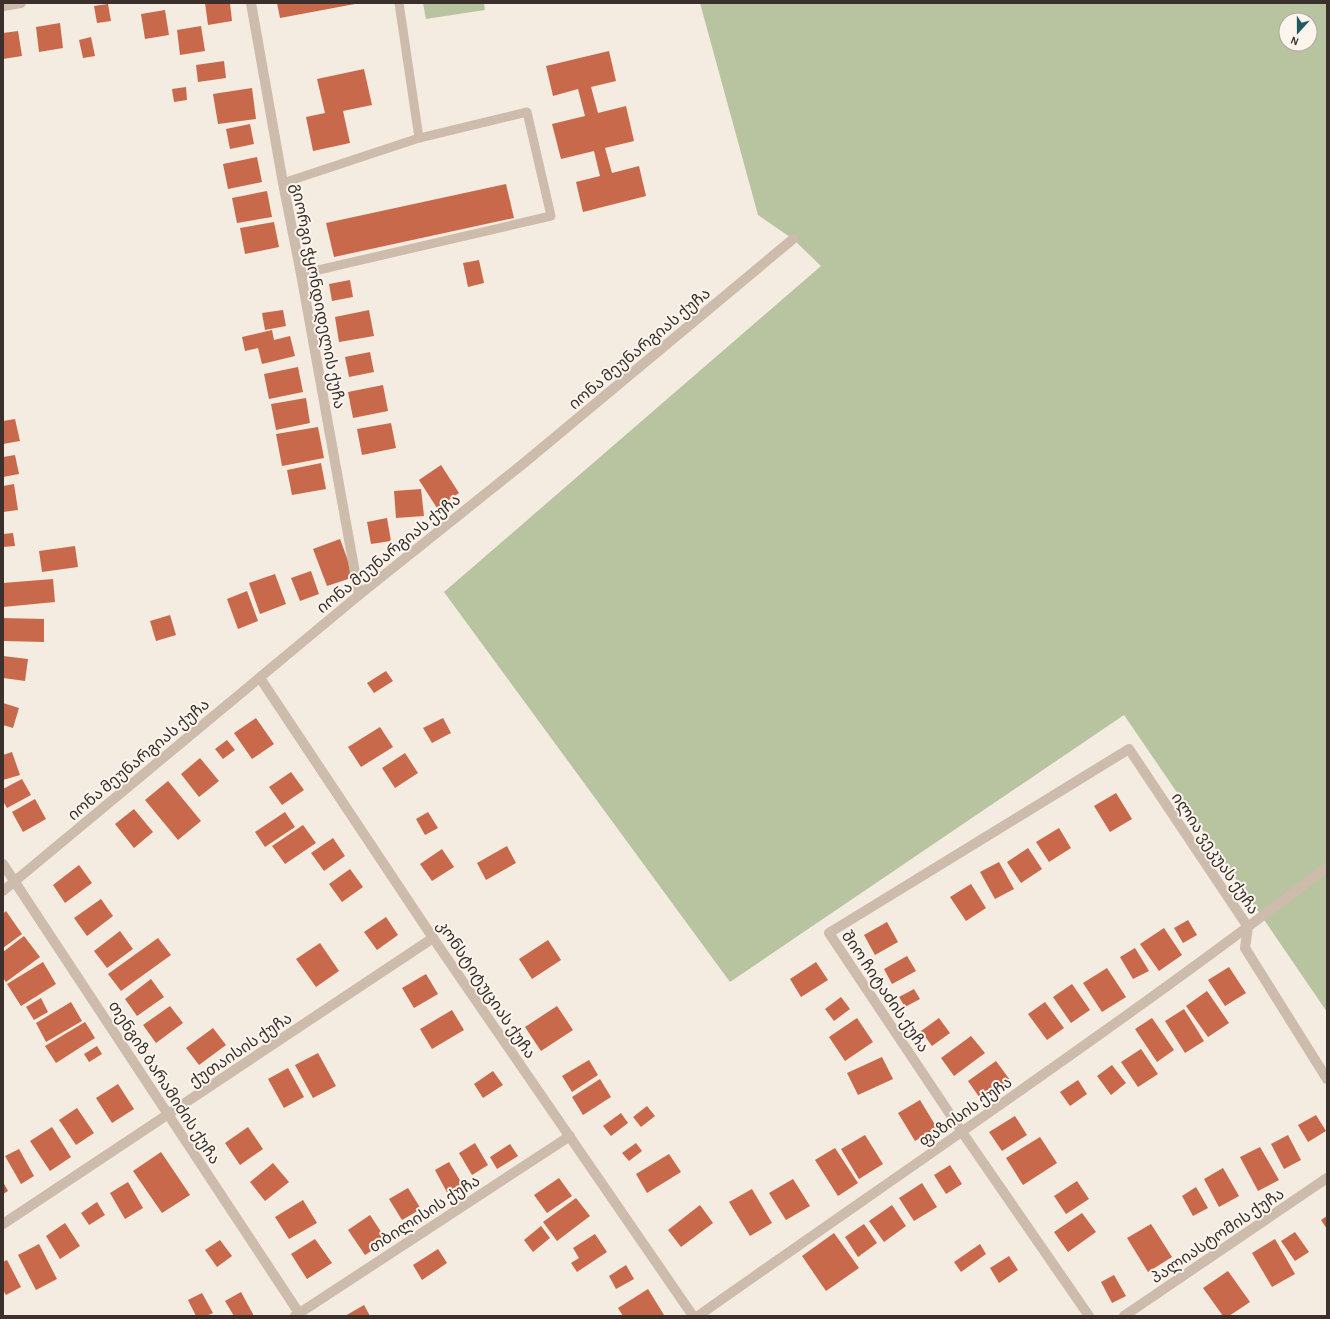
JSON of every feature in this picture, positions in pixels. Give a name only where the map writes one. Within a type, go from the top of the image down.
[{"type":"street","points":[[3,6],[21,3]]},
{"type":"street","name":"გიორგი ჭყონდიდელის ქუჩა","points":[[251,3],[359,595]]},
{"type":"street","name":"იონა მეუნარგიას ქუჩა","points":[[3,891],[359,595],[524,463],[793,239]]},
{"type":"street","name":"კონსტიტუციას ქუჩა","points":[[260,678],[434,938],[693,1316]]},
{"type":"street","name":"ილია ვეკუას ქუჩა","points":[[1129,749],[1248,927],[1245,948],[1327,1079]]},
{"type":"street","name":"შიო ჩიტაძის ქუჩა","points":[[1089,1316],[962,1132],[829,933],[1129,749]]},
{"type":"street","name":"თენგიზ ბარამიძის ქუჩა","points":[[3,864],[169,1114],[299,1315]]},
{"type":"street","name":"ფაზისის ქუჩა","points":[[698,1316],[962,1132],[1248,927],[1327,867]]},
{"type":"street","name":"ქუთაისის ქუჩა","points":[[3,1224],[434,938]]},
{"type":"street","name":"თბილისის ქუჩა","points":[[299,1315],[570,1136]]},
{"type":"street","name":"პალიასტომის ქუჩა","points":[[1124,1316],[1327,1178]]},
{"type":"lane","points":[[398,3],[419,138]]},
{"type":"lane","points":[[283,183],[419,138],[527,112],[551,216],[301,274]]},
{"type":"green space","points":[[423,3],[484,3],[485,10],[426,19]]},
{"type":"green space","points":[[700,3],[1327,3],[1327,1012],[1124,715],[730,982],[444,592],[821,266],[793,239],[758,215]]},
{"type":"building","points":[[205,3],[230,3],[232,21],[208,25]]},
{"type":"building","points":[[277,3],[355,3],[355,4],[280,18]]},
{"type":"building","points":[[108,4],[111,21],[97,23],[94,6]]},
{"type":"building","points":[[165,10],[169,35],[145,39],[141,14]]},
{"type":"building","points":[[60,23],[63,48],[39,52],[36,27]]},
{"type":"building","points":[[201,26],[205,51],[180,55],[177,30]]},
{"type":"building","points":[[18,31],[22,56],[3,59],[3,33]]},
{"type":"building","points":[[91,37],[95,56],[83,58],[79,40]]},
{"type":"building","points":[[609,51],[616,81],[591,87],[598,113],[626,106],[634,141],[605,148],[612,173],[639,166],[646,196],[583,212],[576,182],[600,176],[594,151],[561,159],[552,124],[585,116],[578,89],[553,96],[546,66]]},
{"type":"building","points":[[224,61],[226,78],[198,82],[196,65]]},
{"type":"building","points":[[364,69],[372,105],[343,111],[350,143],[313,151],[306,117],[325,113],[317,79]]},
{"type":"building","points":[[186,87],[187,100],[174,102],[172,89]]},
{"type":"building","points":[[252,88],[256,119],[218,124],[213,94]]},
{"type":"building","points":[[250,124],[254,144],[230,149],[226,129]]},
{"type":"building","points":[[257,157],[262,182],[228,189],[223,164]]},
{"type":"building","points":[[506,184],[514,218],[334,257],[326,223]]},
{"type":"building","points":[[267,191],[272,217],[237,223],[232,198]]},
{"type":"building","points":[[274,222],[279,247],[245,254],[240,228]]},
{"type":"building","points":[[479,260],[484,283],[468,287],[463,263]]},
{"type":"building","points":[[350,280],[353,297],[332,301],[329,284]]},
{"type":"building","points":[[283,310],[286,326],[265,330],[262,313]]},
{"type":"building","points":[[369,310],[374,336],[339,342],[335,317]]},
{"type":"building","points":[[272,330],[274,340],[290,336],[295,356],[262,364],[258,348],[245,351],[242,337]]},
{"type":"building","points":[[370,352],[374,372],[349,377],[345,357]]},
{"type":"building","points":[[298,367],[303,392],[269,399],[264,374]]},
{"type":"building","points":[[383,385],[388,411],[353,418],[348,392]]},
{"type":"building","points":[[306,398],[310,423],[276,430],[271,404]]},
{"type":"building","points":[[15,419],[20,441],[3,444],[3,421]]},
{"type":"building","points":[[391,423],[396,448],[362,455],[357,429]]},
{"type":"building","points":[[318,427],[324,458],[282,466],[276,434]]},
{"type":"building","points":[[15,455],[19,474],[3,477],[3,457]]},
{"type":"building","points":[[321,463],[326,489],[292,495],[287,470]]},
{"type":"building","points":[[441,465],[459,493],[437,508],[419,480]]},
{"type":"building","points":[[14,484],[18,510],[3,512],[3,486]]},
{"type":"building","points":[[421,489],[424,516],[396,518],[394,491]]},
{"type":"building","points":[[387,518],[391,541],[371,544],[367,522]]},
{"type":"building","points":[[13,533],[15,546],[3,547],[3,534]]},
{"type":"building","points":[[340,539],[354,577],[327,586],[313,549]]},
{"type":"building","points":[[75,546],[78,567],[42,572],[39,551]]},
{"type":"building","points":[[311,571],[319,594],[300,601],[291,578]]},
{"type":"building","points":[[275,574],[286,604],[260,614],[249,583]]},
{"type":"building","points":[[53,579],[55,602],[3,607],[3,583]]},
{"type":"building","points":[[247,591],[258,621],[238,629],[227,599]]},
{"type":"building","points":[[170,615],[176,635],[156,641],[150,621]]},
{"type":"building","points":[[3,618],[44,619],[44,642],[3,641]]},
{"type":"building","points":[[3,656],[28,659],[25,681],[3,678]]},
{"type":"building","points":[[386,671],[393,681],[374,693],[367,683]]},
{"type":"building","points":[[3,703],[19,708],[13,728],[3,725]]},
{"type":"building","points":[[256,718],[274,744],[252,759],[234,733]]},
{"type":"building","points":[[443,718],[451,733],[432,743],[423,728]]},
{"type":"building","points":[[380,727],[393,747],[361,767],[348,747]]},
{"type":"building","points":[[227,740],[235,750],[223,759],[215,749]]},
{"type":"building","points":[[12,752],[20,775],[3,780],[3,755]]},
{"type":"building","points":[[405,753],[418,773],[395,788],[382,768]]},
{"type":"building","points":[[200,758],[219,781],[199,797],[181,774]]},
{"type":"building","points":[[291,772],[304,790],[282,805],[269,787]]},
{"type":"building","points":[[22,779],[31,795],[7,808],[3,801],[3,789]]},
{"type":"building","points":[[168,781],[201,821],[178,840],[145,800]]},
{"type":"building","points":[[1116,793],[1132,819],[1110,832],[1094,806]]},
{"type":"building","points":[[35,799],[46,819],[23,832],[12,812]]},
{"type":"building","points":[[134,809],[153,832],[134,848],[115,824]]},
{"type":"building","points":[[285,812],[295,827],[265,847],[255,832]]},
{"type":"building","points":[[428,812],[438,828],[425,835],[416,819]]},
{"type":"building","points":[[303,825],[316,843],[285,864],[272,846]]},
{"type":"building","points":[[1059,828],[1071,848],[1049,862],[1036,842]]},
{"type":"building","points":[[333,838],[345,856],[324,871],[311,853]]},
{"type":"building","points":[[507,846],[516,863],[486,880],[477,863]]},
{"type":"building","points":[[1028,848],[1042,869],[1021,883],[1007,862]]},
{"type":"building","points":[[442,849],[454,867],[432,881],[420,864]]},
{"type":"building","points":[[999,862],[1014,889],[995,899],[980,872]]},
{"type":"building","points":[[79,865],[92,883],[65,903],[53,885]]},
{"type":"building","points":[[350,869],[363,887],[342,902],[329,884]]},
{"type":"building","points":[[971,884],[986,908],[966,921],[950,897]]},
{"type":"building","points":[[101,899],[113,916],[87,936],[74,918]]},
{"type":"building","points":[[6,911],[22,934],[3,948],[3,914]]},
{"type":"building","points":[[386,917],[398,935],[377,950],[364,932]]},
{"type":"building","points":[[1188,920],[1197,935],[1183,943],[1174,928]]},
{"type":"building","points":[[887,922],[898,942],[875,955],[864,935]]},
{"type":"building","points":[[1164,928],[1182,955],[1159,971],[1140,944]]},
{"type":"building","points":[[120,931],[133,949],[107,968],[94,951]]},
{"type":"building","points":[[24,936],[40,957],[6,982],[3,978],[3,952]]},
{"type":"building","points":[[158,938],[171,955],[121,991],[108,974]]},
{"type":"building","points":[[548,940],[561,960],[532,979],[519,959]]},
{"type":"building","points":[[320,943],[339,971],[316,987],[296,959]]},
{"type":"building","points":[[1135,948],[1149,971],[1133,979],[1120,957]]},
{"type":"building","points":[[907,956],[916,971],[892,984],[884,969]]},
{"type":"building","points":[[43,962],[56,984],[21,1006],[7,984]]},
{"type":"building","points":[[816,962],[828,980],[801,997],[790,979]]},
{"type":"building","points":[[1229,967],[1246,993],[1225,1006],[1208,980]]},
{"type":"building","points":[[1107,968],[1126,997],[1102,1012],[1083,983]]},
{"type":"building","points":[[426,974],[438,994],[414,1008],[402,988]]},
{"type":"building","points":[[151,979],[164,997],[137,1016],[125,999]]},
{"type":"building","points":[[1072,984],[1090,1010],[1071,1023],[1053,997]]},
{"type":"building","points":[[914,989],[920,999],[905,1007],[899,997]]},
{"type":"building","points":[[1207,991],[1229,1023],[1208,1037],[1186,1006]]},
{"type":"building","points":[[841,997],[850,1009],[834,1021],[825,1009]]},
{"type":"building","points":[[41,998],[48,1012],[34,1020],[26,1007]]},
{"type":"building","points":[[71,1002],[82,1021],[46,1042],[36,1023]]},
{"type":"building","points":[[1045,1002],[1064,1028],[1047,1040],[1028,1014]]},
{"type":"building","points":[[170,1006],[183,1023],[156,1043],[143,1025]]},
{"type":"building","points":[[557,1006],[573,1030],[541,1051],[525,1027]]},
{"type":"building","points":[[1184,1009],[1204,1041],[1185,1053],[1165,1021]]},
{"type":"building","points":[[452,1010],[464,1030],[432,1049],[420,1029]]},
{"type":"building","points":[[857,1018],[873,1042],[845,1061],[829,1037]]},
{"type":"building","points":[[939,1018],[950,1033],[932,1046],[921,1031]]},
{"type":"building","points":[[1152,1018],[1174,1050],[1157,1062],[1135,1029]]},
{"type":"building","points":[[85,1022],[95,1038],[56,1063],[45,1046]]},
{"type":"building","points":[[213,1028],[226,1045],[199,1065],[186,1048]]},
{"type":"building","points":[[971,1036],[985,1053],[954,1076],[941,1058]]},
{"type":"building","points":[[97,1046],[102,1054],[89,1062],[84,1054]]},
{"type":"building","points":[[1141,1049],[1158,1074],[1138,1087],[1121,1062]]},
{"type":"building","points":[[318,1053],[336,1086],[313,1098],[295,1065]]},
{"type":"building","points":[[882,1057],[893,1079],[858,1095],[847,1073]]},
{"type":"building","points":[[589,1060],[598,1075],[572,1092],[562,1076]]},
{"type":"building","points":[[996,1061],[1010,1080],[982,1101],[968,1081]]},
{"type":"building","points":[[1112,1065],[1126,1083],[1111,1095],[1097,1076]]},
{"type":"building","points":[[288,1068],[304,1097],[284,1108],[268,1079]]},
{"type":"building","points":[[493,1071],[503,1085],[483,1098],[474,1084]]},
{"type":"building","points":[[600,1079],[611,1097],[583,1115],[572,1097]]},
{"type":"building","points":[[1078,1080],[1087,1094],[1070,1106],[1060,1092]]},
{"type":"building","points":[[118,1084],[134,1109],[112,1123],[96,1098]]},
{"type":"building","points":[[920,1100],[937,1128],[915,1141],[898,1113]]},
{"type":"building","points":[[647,1106],[655,1116],[641,1127],[633,1117]]},
{"type":"building","points":[[77,1108],[94,1133],[76,1145],[59,1120]]},
{"type":"building","points":[[621,1113],[628,1123],[611,1136],[603,1126]]},
{"type":"building","points":[[1316,1115],[1326,1131],[1308,1142],[1298,1125]]},
{"type":"building","points":[[1015,1116],[1027,1135],[1002,1151],[989,1132]]},
{"type":"building","points":[[52,1127],[71,1157],[50,1171],[30,1141]]},
{"type":"building","points":[[248,1127],[263,1149],[240,1165],[225,1143]]},
{"type":"building","points":[[865,1135],[883,1164],[859,1179],[841,1149]]},
{"type":"building","points":[[1288,1135],[1301,1160],[1284,1169],[1271,1144]]},
{"type":"building","points":[[1040,1137],[1057,1163],[1023,1185],[1006,1158]]},
{"type":"building","points":[[475,1143],[488,1165],[472,1175],[459,1153]]},
{"type":"building","points":[[636,1143],[642,1151],[629,1161],[622,1153]]},
{"type":"building","points":[[510,1144],[518,1156],[497,1169],[490,1157]]},
{"type":"building","points":[[1260,1147],[1279,1180],[1258,1191],[1240,1157]]},
{"type":"building","points":[[835,1148],[858,1183],[838,1196],[815,1160]]},
{"type":"building","points":[[19,1149],[34,1176],[21,1184],[5,1156]]},
{"type":"building","points":[[161,1152],[190,1195],[162,1213],[133,1171]]},
{"type":"building","points":[[669,1154],[681,1172],[647,1193],[636,1174]]},
{"type":"building","points":[[449,1162],[464,1187],[449,1196],[435,1170]]},
{"type":"building","points":[[273,1163],[289,1182],[265,1201],[250,1182]]},
{"type":"building","points":[[950,1165],[962,1184],[946,1194],[934,1175]]},
{"type":"building","points":[[1223,1168],[1239,1196],[1219,1207],[1204,1179]]},
{"type":"building","points":[[559,1178],[572,1196],[547,1213],[534,1195]]},
{"type":"building","points":[[793,1179],[810,1206],[786,1220],[769,1193]]},
{"type":"building","points":[[1077,1181],[1089,1199],[1066,1214],[1054,1196]]},
{"type":"building","points":[[3,1182],[8,1191],[3,1194]]},
{"type":"building","points":[[128,1182],[143,1208],[125,1219],[110,1193]]},
{"type":"building","points":[[922,1183],[937,1207],[914,1221],[899,1198]]},
{"type":"building","points":[[1196,1187],[1208,1208],[1193,1216],[1182,1196]]},
{"type":"building","points":[[408,1188],[421,1209],[402,1220],[389,1199]]},
{"type":"building","points":[[752,1189],[772,1223],[750,1236],[729,1202]]},
{"type":"building","points":[[576,1198],[590,1216],[557,1241],[543,1222]]},
{"type":"building","points":[[303,1200],[317,1223],[289,1239],[275,1217]]},
{"type":"building","points":[[97,1202],[105,1215],[89,1225],[81,1213]]},
{"type":"building","points":[[700,1205],[713,1223],[681,1247],[668,1230]]},
{"type":"building","points":[[892,1205],[906,1226],[884,1242],[869,1221]]},
{"type":"building","points":[[1082,1213],[1096,1232],[1068,1252],[1054,1232]]},
{"type":"building","points":[[370,1215],[387,1241],[365,1255],[348,1230]]},
{"type":"building","points":[[1327,1216],[1327,1229],[1321,1220]]},
{"type":"building","points":[[65,1223],[80,1246],[60,1259],[46,1236]]},
{"type":"building","points":[[864,1224],[877,1243],[858,1257],[845,1237]]},
{"type":"building","points":[[1151,1224],[1172,1257],[1148,1272],[1127,1238]]},
{"type":"building","points":[[541,1226],[550,1238],[533,1252],[524,1240]]},
{"type":"building","points":[[1295,1232],[1309,1252],[1295,1261],[1281,1241]]},
{"type":"building","points":[[834,1233],[859,1268],[826,1291],[802,1256]]},
{"type":"building","points":[[595,1234],[607,1252],[577,1272],[571,1263],[579,1258],[573,1248]]},
{"type":"building","points":[[315,1239],[332,1263],[307,1279],[291,1254]]},
{"type":"building","points":[[1275,1239],[1295,1274],[1272,1287],[1252,1253]]},
{"type":"building","points":[[220,1240],[232,1256],[217,1267],[205,1250]]},
{"type":"building","points":[[39,1244],[57,1279],[36,1290],[18,1255]]},
{"type":"building","points":[[980,1244],[986,1254],[961,1272],[954,1262]]},
{"type":"building","points":[[438,1249],[447,1263],[422,1280],[413,1265]]},
{"type":"building","points":[[1009,1256],[1018,1270],[999,1283],[990,1268]]},
{"type":"building","points":[[7,1260],[21,1287],[6,1295],[3,1290],[3,1262]]},
{"type":"building","points":[[626,1265],[634,1279],[616,1289],[609,1276]]},
{"type":"building","points":[[1228,1271],[1250,1302],[1229,1316],[1223,1316],[1203,1288]]},
{"type":"building","points":[[1114,1275],[1126,1296],[1112,1303],[1101,1282]]},
{"type":"building","points":[[648,1289],[664,1315],[623,1316],[618,1308]]},
{"type":"building","points":[[241,1292],[254,1316],[234,1316],[225,1301]]},
{"type":"building","points":[[202,1293],[213,1313],[206,1316],[196,1316],[188,1300]]},
{"type":"building","points":[[364,1305],[370,1316],[345,1316]]}]
